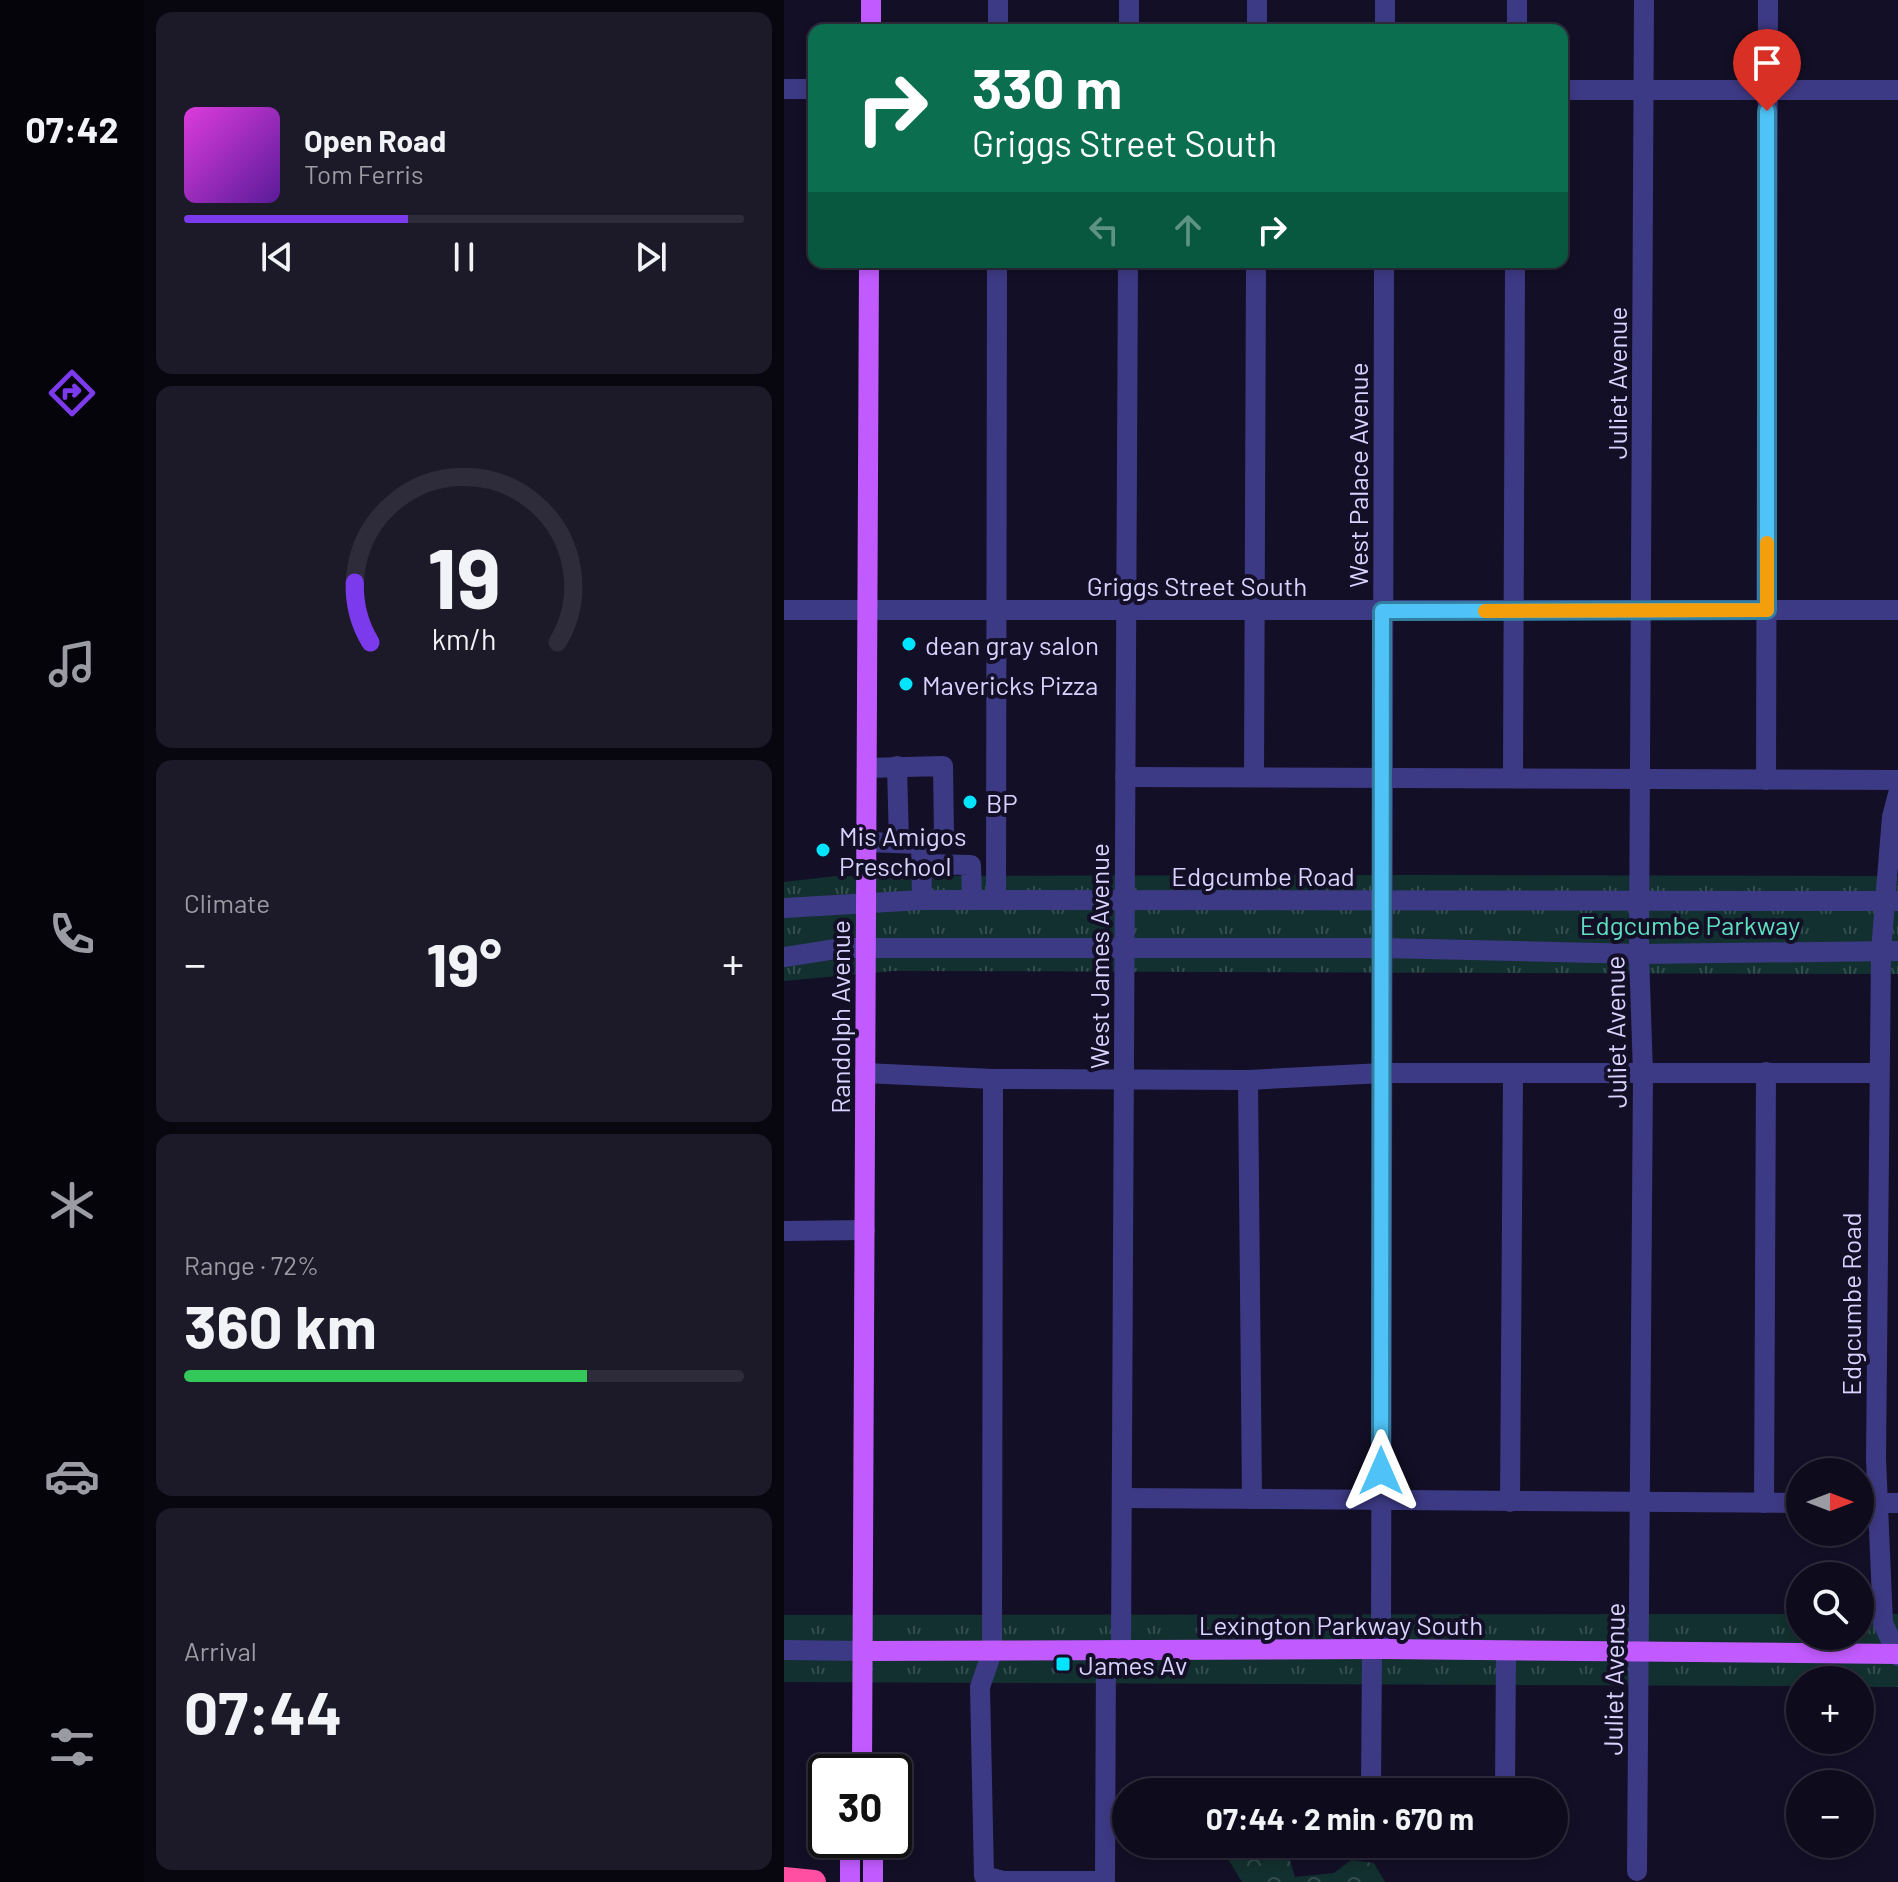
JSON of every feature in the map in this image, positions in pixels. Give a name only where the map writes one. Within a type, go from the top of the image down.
[{"type":"highway","points":[[784,1879],[814,1882]]},
{"type":"main road","points":[[871,0],[871,24]]},
{"type":"main road","name":"Randolph Avenue","points":[[862,1754],[869,268]]},
{"type":"main road","name":"Lexington Parkway South","points":[[863,1651],[1376,1649],[1898,1655]]},
{"type":"main road","points":[[850,1858],[850,1882]]},
{"type":"main road","points":[[873,1858],[873,1882]]},
{"type":"street","points":[[998,0],[998,24]]},
{"type":"street","points":[[1129,0],[1129,24]]},
{"type":"street","points":[[1257,0],[1257,24]]},
{"type":"street","points":[[1385,0],[1385,24]]},
{"type":"street","points":[[1517,0],[1517,24]]},
{"type":"street","name":"Juliet Avenue","points":[[1637,1871],[1643,1073],[1639,954],[1644,0]]},
{"type":"street","points":[[1766,780],[1768,0]]},
{"type":"street","points":[[784,89],[808,89]]},
{"type":"street","points":[[1568,90],[1898,90]]},
{"type":"street","points":[[996,900],[997,268]]},
{"type":"street","name":"West James Avenue","points":[[1105,1882],[1122,1498],[1128,268]]},
{"type":"street","points":[[1254,777],[1256,268]]},
{"type":"street","name":"West Palace Avenue","points":[[1371,1778],[1381,1501],[1384,268]]},
{"type":"street","points":[[1513,778],[1515,268]]},
{"type":"street","name":"Griggs Street South","points":[[784,610],[1898,610]]},
{"type":"street","points":[[897,766],[899,843]]},
{"type":"street","points":[[867,768],[943,766],[944,835],[922,854],[922,900]]},
{"type":"street","points":[[1125,777],[1898,780]]},
{"type":"street","points":[[1892,901],[1892,817],[1898,794]]},
{"type":"street","points":[[866,842],[899,843],[922,854],[971,865],[972,900]]},
{"type":"street","name":"Edgcumbe Road","points":[[784,908],[922,900],[1892,901],[1878,1073],[1879,1503],[1883,1623],[1898,1655]]},
{"type":"street","points":[[784,957],[866,948],[1382,948],[1639,954],[1889,951]]},
{"type":"street","points":[[1764,1503],[1766,1072]]},
{"type":"street","points":[[865,1073],[993,1079],[1124,1080],[1248,1080],[1383,1073],[1878,1073]]},
{"type":"street","points":[[1510,1502],[1513,1074]]},
{"type":"street","points":[[993,1079],[992,1652],[980,1687],[984,1876],[1003,1881],[1105,1882]]},
{"type":"street","points":[[1248,1080],[1252,1499]]},
{"type":"street","points":[[784,1231],[865,1230]]},
{"type":"street","points":[[1122,1498],[1786,1503]]},
{"type":"street","name":"Lexington Parkway South","points":[[784,1650],[863,1651]]},
{"type":"street","points":[[1505,1778],[1506,1650]]},
{"type":"green space","name":"Edgcumbe Parkway","points":[[836,876],[1898,876],[1898,974],[893,971],[784,981],[784,882]]},
{"type":"green space","points":[[1786,1614],[1786,1650],[1874,1650],[1874,1614],[1898,1614],[1898,1687],[1874,1687],[1874,1666],[1786,1666],[1786,1686],[784,1682],[784,1615]]},
{"type":"green space","points":[[1227,1858],[1289,1858],[1295,1877],[1334,1873],[1351,1860],[1374,1863],[1385,1882],[1242,1882]]},
{"type":"slow traffic","points":[[1485,611],[1767,610],[1767,543]]},
{"type":"place","name":"dean gray salon","points":[[909,644]]},
{"type":"place","name":"Mavericks Pizza","points":[[906,684]]},
{"type":"place","name":"BP","points":[[970,802]]},
{"type":"place","name":"Mis Amigos Preschool","points":[[823,850]]},
{"type":"place","name":"James Av","points":[[1063,1664]]},
{"type":"route","points":[[1381,1471],[1382,611],[1767,610],[1767,111]]}]
